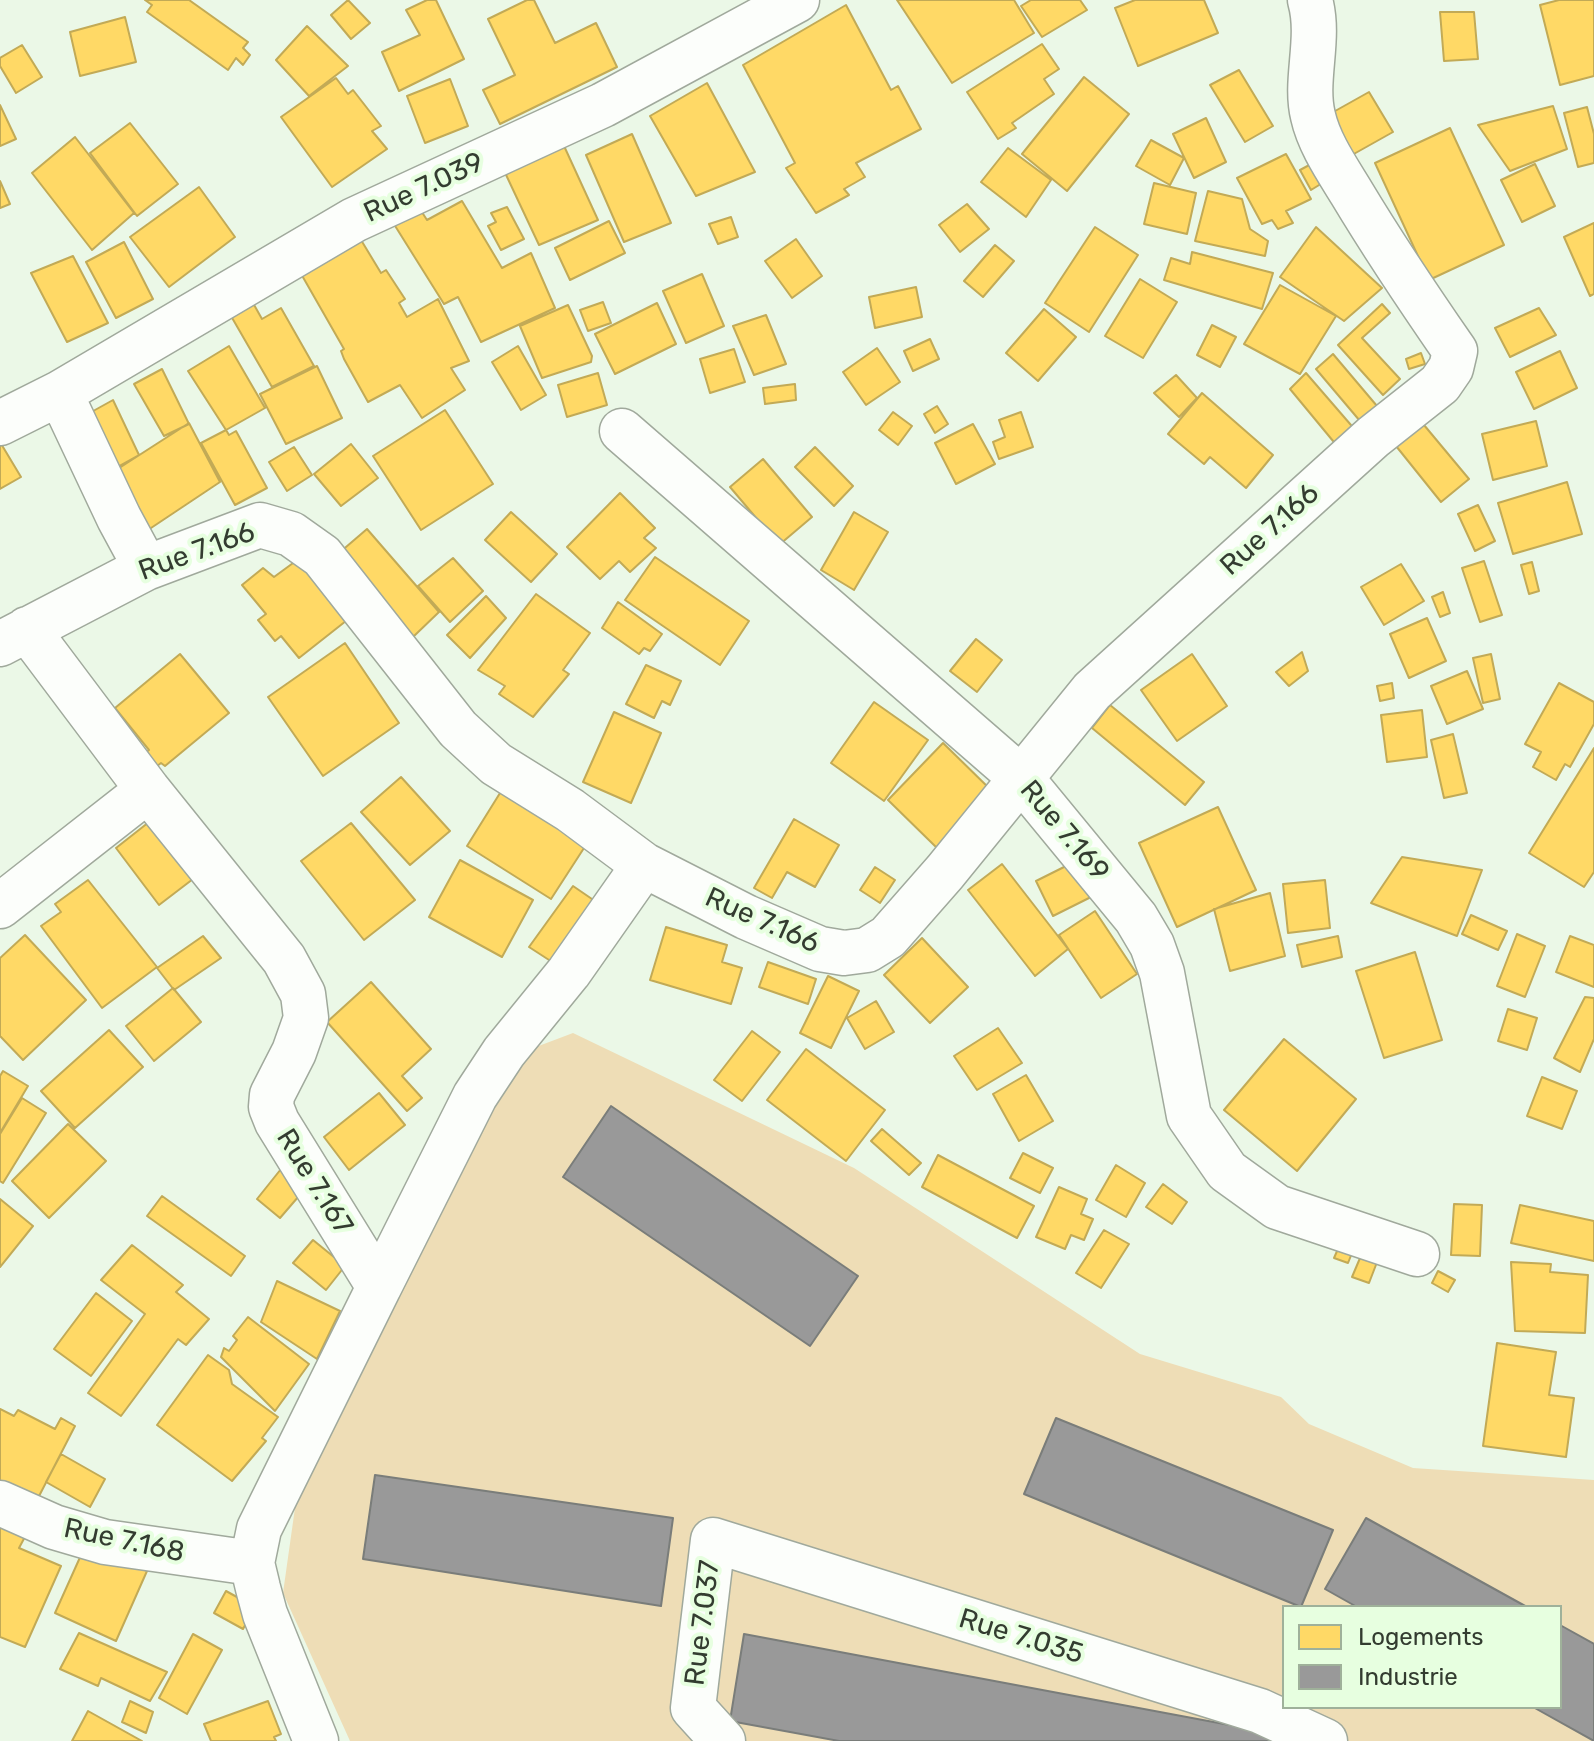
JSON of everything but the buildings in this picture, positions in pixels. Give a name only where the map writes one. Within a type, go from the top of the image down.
[{"type":"street","name":"Rue 7.039","points":[[0,423],[60,393],[354,220],[603,105],[797,0]]},
{"type":"street","name":"Rue 7.166","points":[[14,636],[146,568],[260,525],[291,534],[322,556],[458,729],[496,764],[570,810],[644,865],[746,917],[820,949],[844,953],[867,950],[888,937],[945,872],[1092,691],[1373,437],[1440,384],[1451,368],[1455,351],[1393,262],[1333,162],[1315,125],[1311,101],[1315,21],[1310,0]]},
{"type":"street","points":[[60,393],[146,568]]},
{"type":"street","name":"Rue 7.169","points":[[622,431],[1020,777],[1136,918],[1152,945],[1162,973],[1189,1116],[1227,1171],[1277,1207],[1417,1254]]},
{"type":"street","name":"Rue 7.167","points":[[14,636],[148,790],[284,959],[303,994],[306,1018],[294,1052],[272,1095],[271,1107],[277,1122],[379,1287]]},
{"type":"street","points":[[0,906],[148,790]]},
{"type":"street","points":[[316,1741],[265,1614],[252,1563],[259,1529],[475,1096],[504,1052],[569,972],[644,865]]},
{"type":"street","name":"Rue 7.168","points":[[0,1503],[54,1527],[105,1542],[252,1563]]},
{"type":"street","name":"Rue 7.037","points":[[713,1540],[693,1708],[723,1741]]},
{"type":"street","name":"Rue 7.035","points":[[713,1540],[1260,1711],[1325,1741]]},
{"type":"shaded area","points":[[573,1033],[854,1168],[1140,1354],[1281,1397],[1309,1424],[1413,1468],[1594,1480],[1594,1741],[350,1741],[283,1593],[304,1444],[475,1124],[536,1047]]}]
